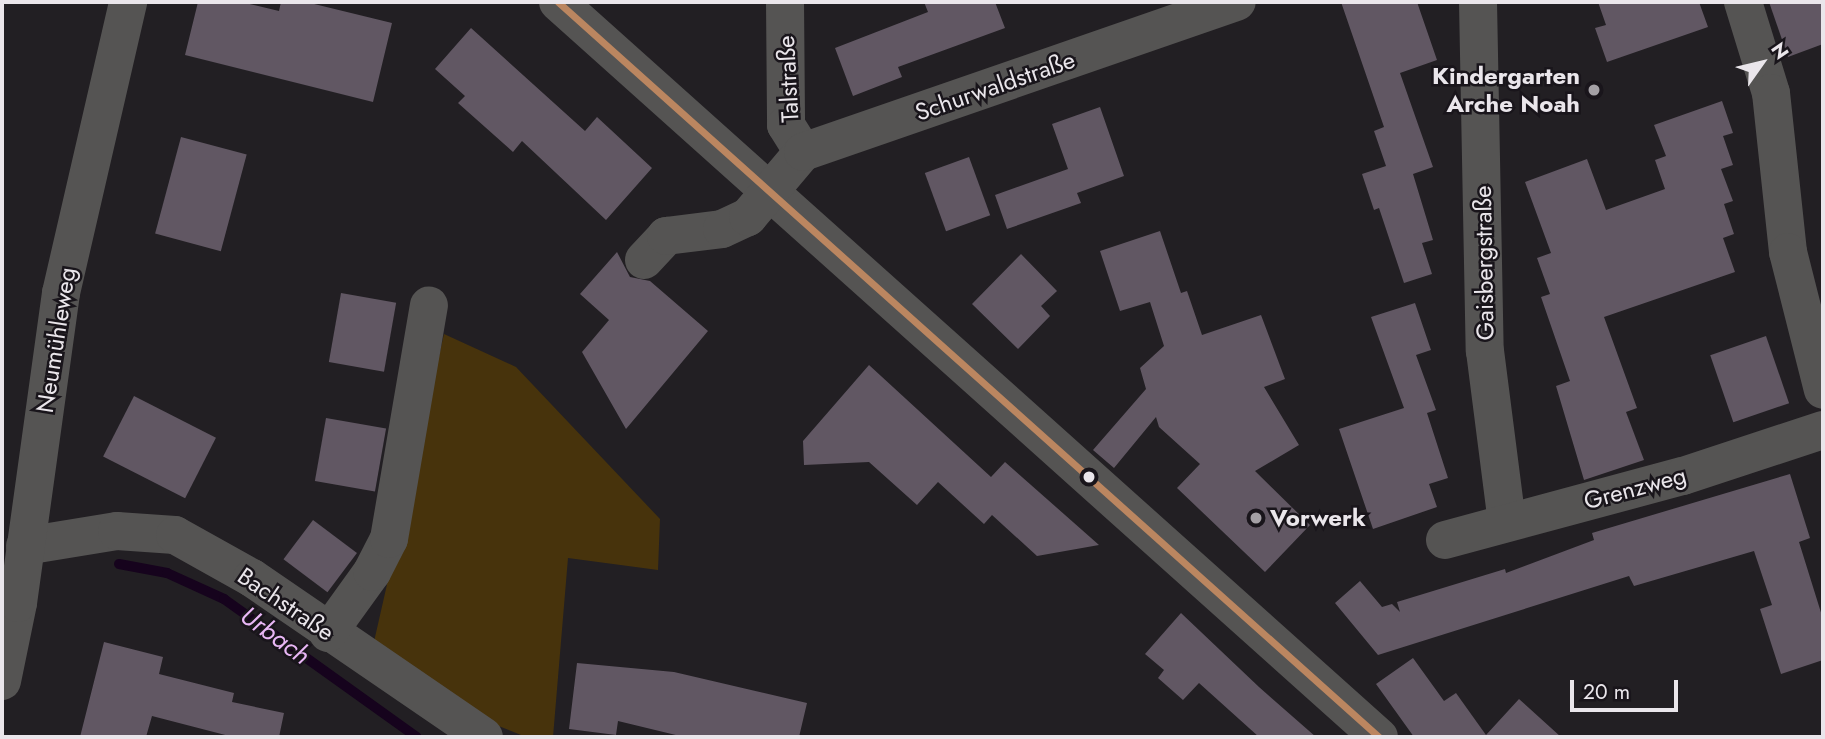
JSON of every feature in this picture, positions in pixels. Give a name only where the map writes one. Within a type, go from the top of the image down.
[{"type":"street","name":"Neumühleweg","points":[[2,681],[25,545],[61,293],[128,2]]},
{"type":"street","points":[[558,2],[767,192],[1380,737]]},
{"type":"street","name":"Talstraße","points":[[785,2],[786,125],[803,152]]},
{"type":"street","name":"Gaisbergstraße","points":[[1478,2],[1485,351],[1507,522]]},
{"type":"street","points":[[1743,2],[1772,93],[1788,252],[1823,390]]},
{"type":"street","name":"Schurwaldstraße","points":[[644,260],[666,236],[722,229],[748,216],[803,152],[1222,7]]},
{"type":"street","points":[[328,633],[372,572],[390,539],[429,306]]},
{"type":"street","name":"Grenzweg","points":[[1445,540],[1683,476],[1823,430]]},
{"type":"street","name":"Bachstraße","points":[[25,545],[117,531],[175,536],[252,578],[328,633],[484,737]]},
{"type":"shaded area","points":[[444,334],[516,367],[660,519],[658,570],[568,558],[553,737],[526,737],[476,717],[373,646]]},
{"type":"building","points":[[198,2],[241,2],[279,11],[281,2],[306,2],[392,23],[373,102],[185,55]]},
{"type":"building","points":[[924,2],[995,2],[1005,28],[898,67],[902,77],[853,96],[835,48],[928,12]]},
{"type":"building","points":[[1341,2],[1417,2],[1437,60],[1400,73],[1433,167],[1413,174],[1433,240],[1422,243],[1432,274],[1404,283],[1379,208],[1374,210],[1362,174],[1386,166],[1374,131],[1384,127]]},
{"type":"building","points":[[1598,2],[1699,2],[1708,27],[1607,62],[1595,28],[1606,25]]},
{"type":"building","points":[[1769,2],[1823,2],[1823,44],[1788,57]]},
{"type":"building","points":[[471,28],[585,131],[597,117],[652,168],[606,220],[522,141],[513,152],[458,103],[465,96],[435,69]]},
{"type":"building","points":[[1722,101],[1733,133],[1723,136],[1733,165],[1721,169],[1733,201],[1724,204],[1734,234],[1723,238],[1735,272],[1604,317],[1637,408],[1626,412],[1644,460],[1584,480],[1556,386],[1570,381],[1541,297],[1550,294],[1537,258],[1551,253],[1525,182],[1587,159],[1606,210],[1665,189],[1655,160],[1666,156],[1654,125]]},
{"type":"building","points":[[1100,107],[1124,176],[1077,193],[1081,203],[1007,229],[995,195],[1068,169],[1052,124]]},
{"type":"building","points":[[181,137],[247,155],[221,251],[155,234]]},
{"type":"building","points":[[969,157],[990,215],[946,231],[925,173]]},
{"type":"building","points":[[1160,231],[1181,293],[1187,291],[1202,335],[1261,315],[1285,379],[1264,387],[1299,445],[1255,471],[1310,525],[1265,572],[1177,488],[1200,464],[1159,427],[1156,417],[1114,468],[1093,450],[1146,389],[1140,368],[1164,346],[1150,302],[1120,311],[1100,251]]},
{"type":"building","points":[[617,252],[630,277],[650,281],[708,331],[626,429],[582,352],[609,320],[580,294]]},
{"type":"building","points":[[1021,254],[1057,291],[1041,306],[1050,316],[1018,349],[972,304]]},
{"type":"building","points":[[341,293],[396,303],[384,372],[329,362]]},
{"type":"building","points":[[1415,303],[1431,350],[1416,355],[1436,410],[1427,413],[1448,478],[1429,484],[1437,507],[1373,529],[1339,429],[1404,408],[1371,317]]},
{"type":"building","points":[[1766,336],[1789,403],[1733,422],[1710,355]]},
{"type":"building","points":[[869,365],[991,477],[1005,462],[1099,545],[1037,556],[992,515],[984,524],[938,482],[917,505],[869,462],[804,465],[803,441]]},
{"type":"building","points":[[134,396],[216,438],[185,498],[103,457]]},
{"type":"building","points":[[326,418],[386,429],[375,492],[315,481]]},
{"type":"building","points":[[1790,474],[1810,538],[1799,542],[1823,619],[1823,660],[1781,674],[1760,609],[1772,605],[1754,551],[1634,586],[1629,576],[1378,655],[1335,603],[1360,581],[1382,607],[1392,604],[1400,612],[1397,602],[1505,569],[1506,573],[1594,540],[1592,533]]},
{"type":"building","points":[[313,520],[357,553],[327,592],[284,559]]},
{"type":"building","points":[[1181,613],[1316,737],[1259,737],[1199,683],[1183,700],[1158,678],[1164,670],[1145,654]]},
{"type":"building","points":[[104,642],[163,657],[159,674],[234,693],[232,702],[284,713],[279,737],[233,737],[152,716],[146,737],[80,737]]},
{"type":"building","points":[[1413,658],[1444,701],[1456,693],[1486,735],[1519,699],[1561,737],[1414,737],[1376,684]]},
{"type":"building","points":[[577,663],[674,672],[807,703],[799,737],[684,737],[618,721],[616,735],[569,729]]},
{"type":"waterway","name":"Urbach","points":[[119,564],[167,573],[224,599],[417,737]]},
{"type":"transit line","points":[[558,2],[1379,737]]},
{"type":"place","name":"Kindergarten Arche Noah","points":[[1594,90]]},
{"type":"place","name":"Vorwerk","points":[[1256,518]]}]
